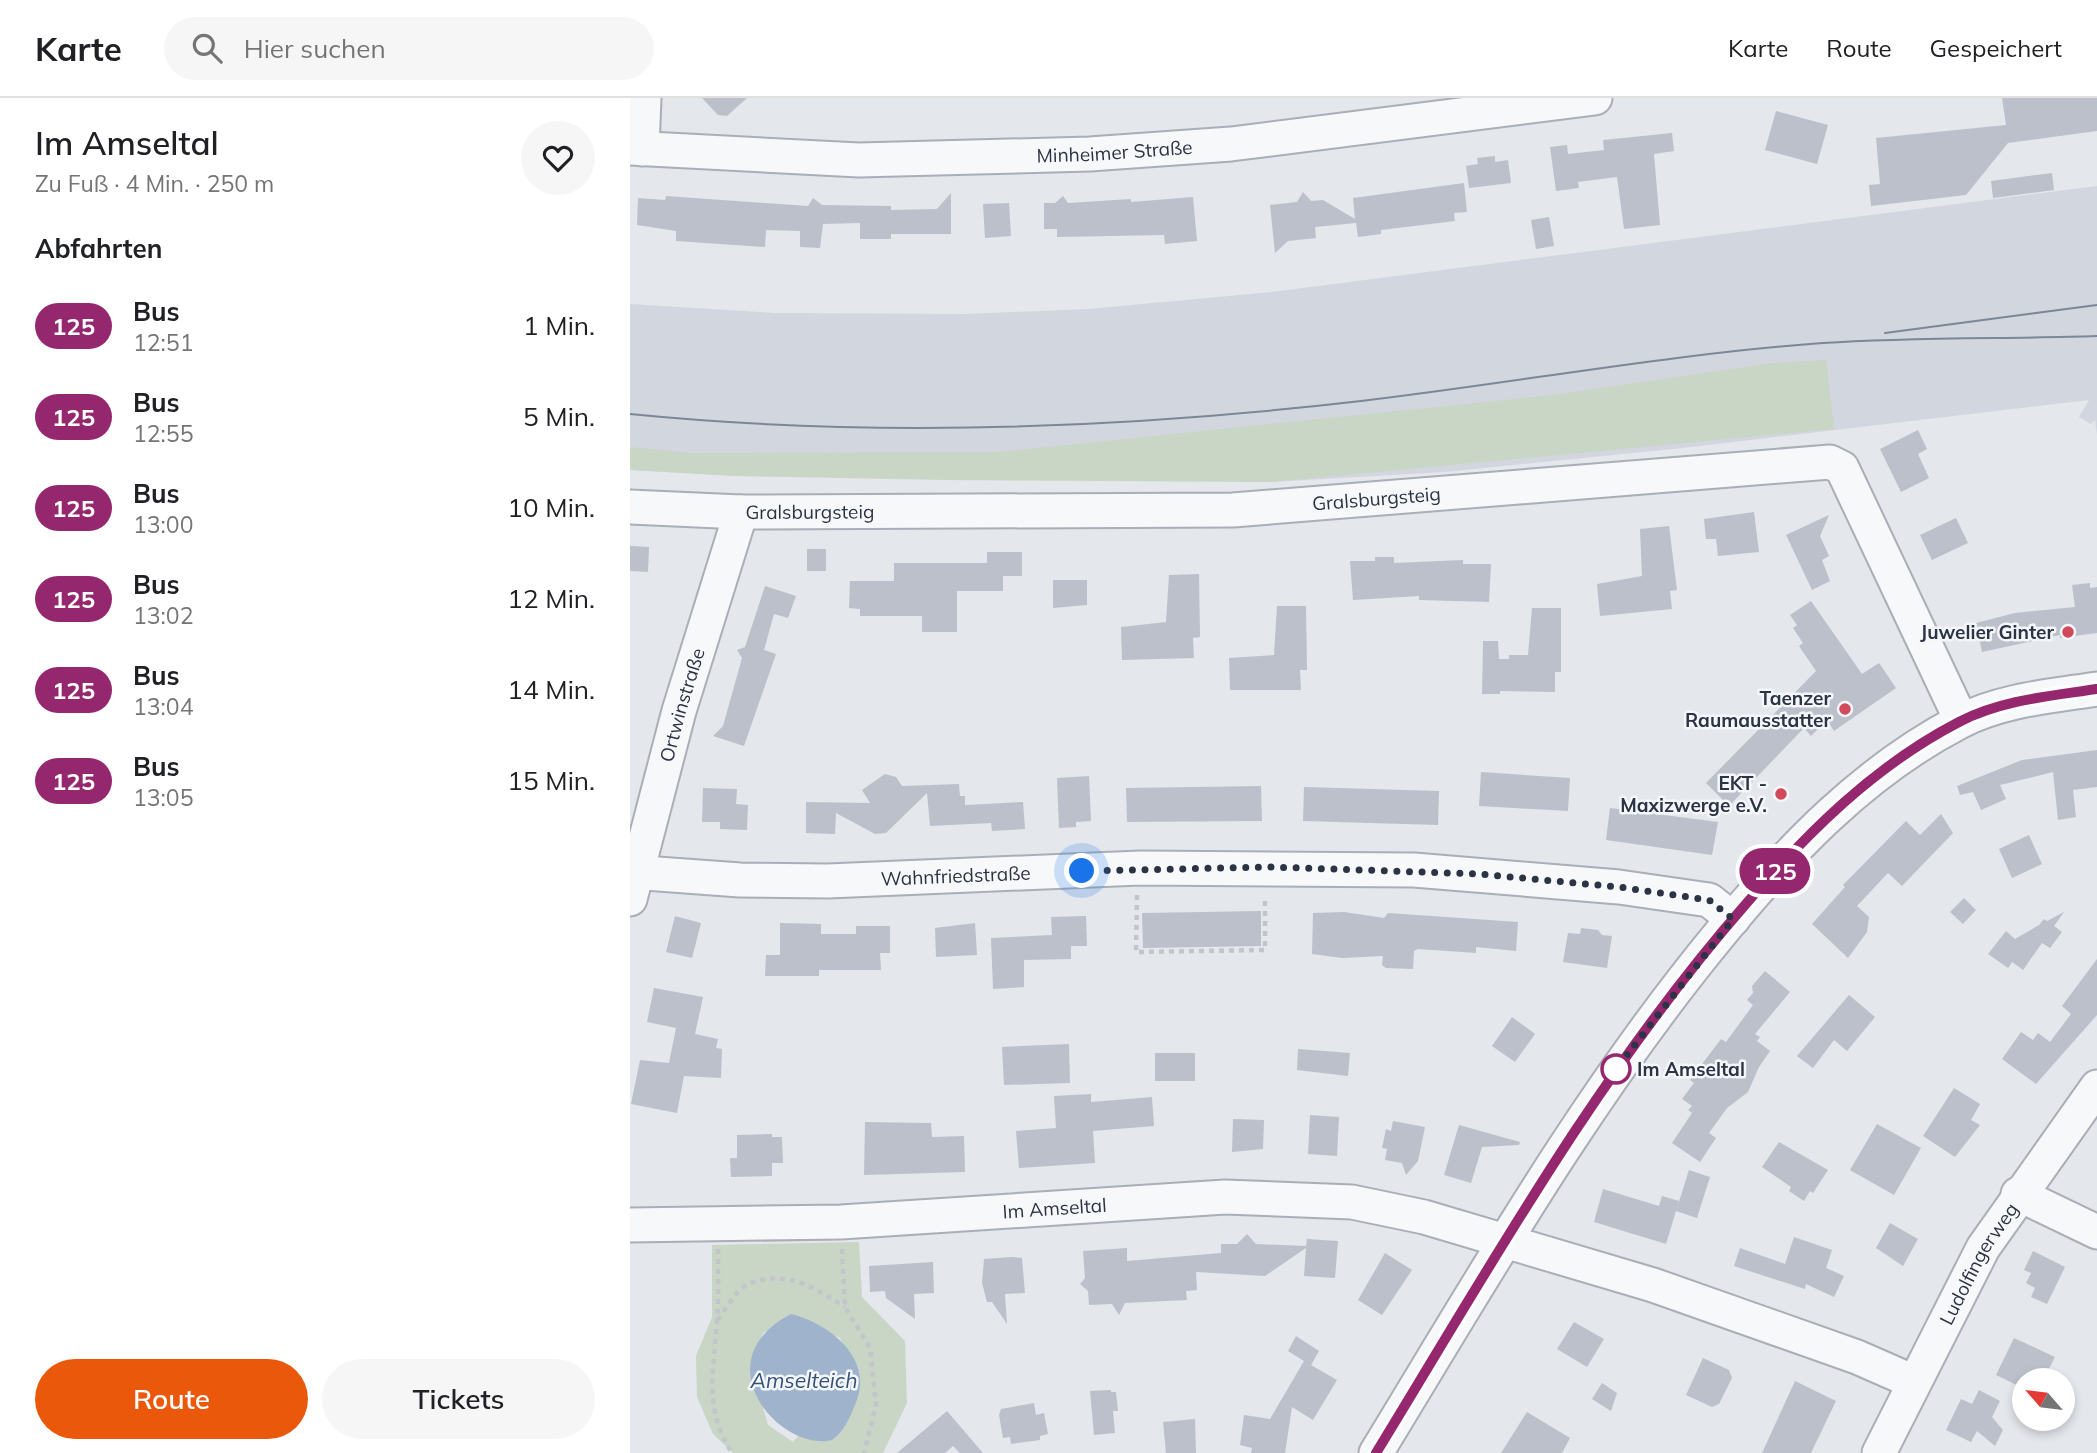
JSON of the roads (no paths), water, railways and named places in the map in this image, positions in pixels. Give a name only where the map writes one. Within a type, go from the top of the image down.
[{"type":"street","points":[[636,148],[644,98]]},
{"type":"street","name":"Minheimer Straße","points":[[636,148],[859,160],[1090,155],[1231,144],[1595,98]]},
{"type":"street","name":"Gralsburgsteig","points":[[630,507],[741,512],[1247,510],[1784,463],[1829,462],[1842,468],[1961,720]]},
{"type":"street","name":"Ortwinstraße","points":[[632,881],[679,711],[741,512]]},
{"type":"street","points":[[1376,1453],[1597,1096],[1661,1008],[1733,919],[1801,842],[1865,782],[1961,720],[2007,704],[2097,689]]},
{"type":"street","name":"Wahnfriedstraße","points":[[632,881],[828,881],[1140,868],[1414,870],[1619,887],[1709,900],[1733,919]]},
{"type":"street","name":"Ludolfingerweg","points":[[1879,1453],[1983,1248],[2018,1194],[2097,1087]]},
{"type":"street","points":[[2018,1194],[2097,1232]]},
{"type":"street","name":"Im Amseltal","points":[[630,1225],[841,1222],[1225,1197],[1352,1202],[1424,1217],[1699,1301],[1846,1352],[1914,1382]]},
{"type":"water","name":"Amselteich","points":[[791,1314],[820,1326],[833,1335],[854,1358],[859,1373],[860,1388],[855,1405],[843,1429],[832,1440],[812,1440],[791,1432],[772,1418],[758,1400],[751,1378],[752,1355],[765,1333]]},
{"type":"tram line","points":[[1885,333],[2097,305]]},
{"type":"tram line","points":[[630,414],[812,426],[904,428],[1087,424],[1270,411],[1361,401],[1765,348],[1891,340],[2097,336]]},
{"type":"place","name":"Juwelier Ginter","points":[[2068,632]]},
{"type":"place","name":"Taenzer Raumausstatter","points":[[1845,709]]},
{"type":"place","name":"EKT - Maxizwerge e.V.","points":[[1781,794]]},
{"type":"place","name":"Im Amseltal","points":[[1616,1069]]}]
